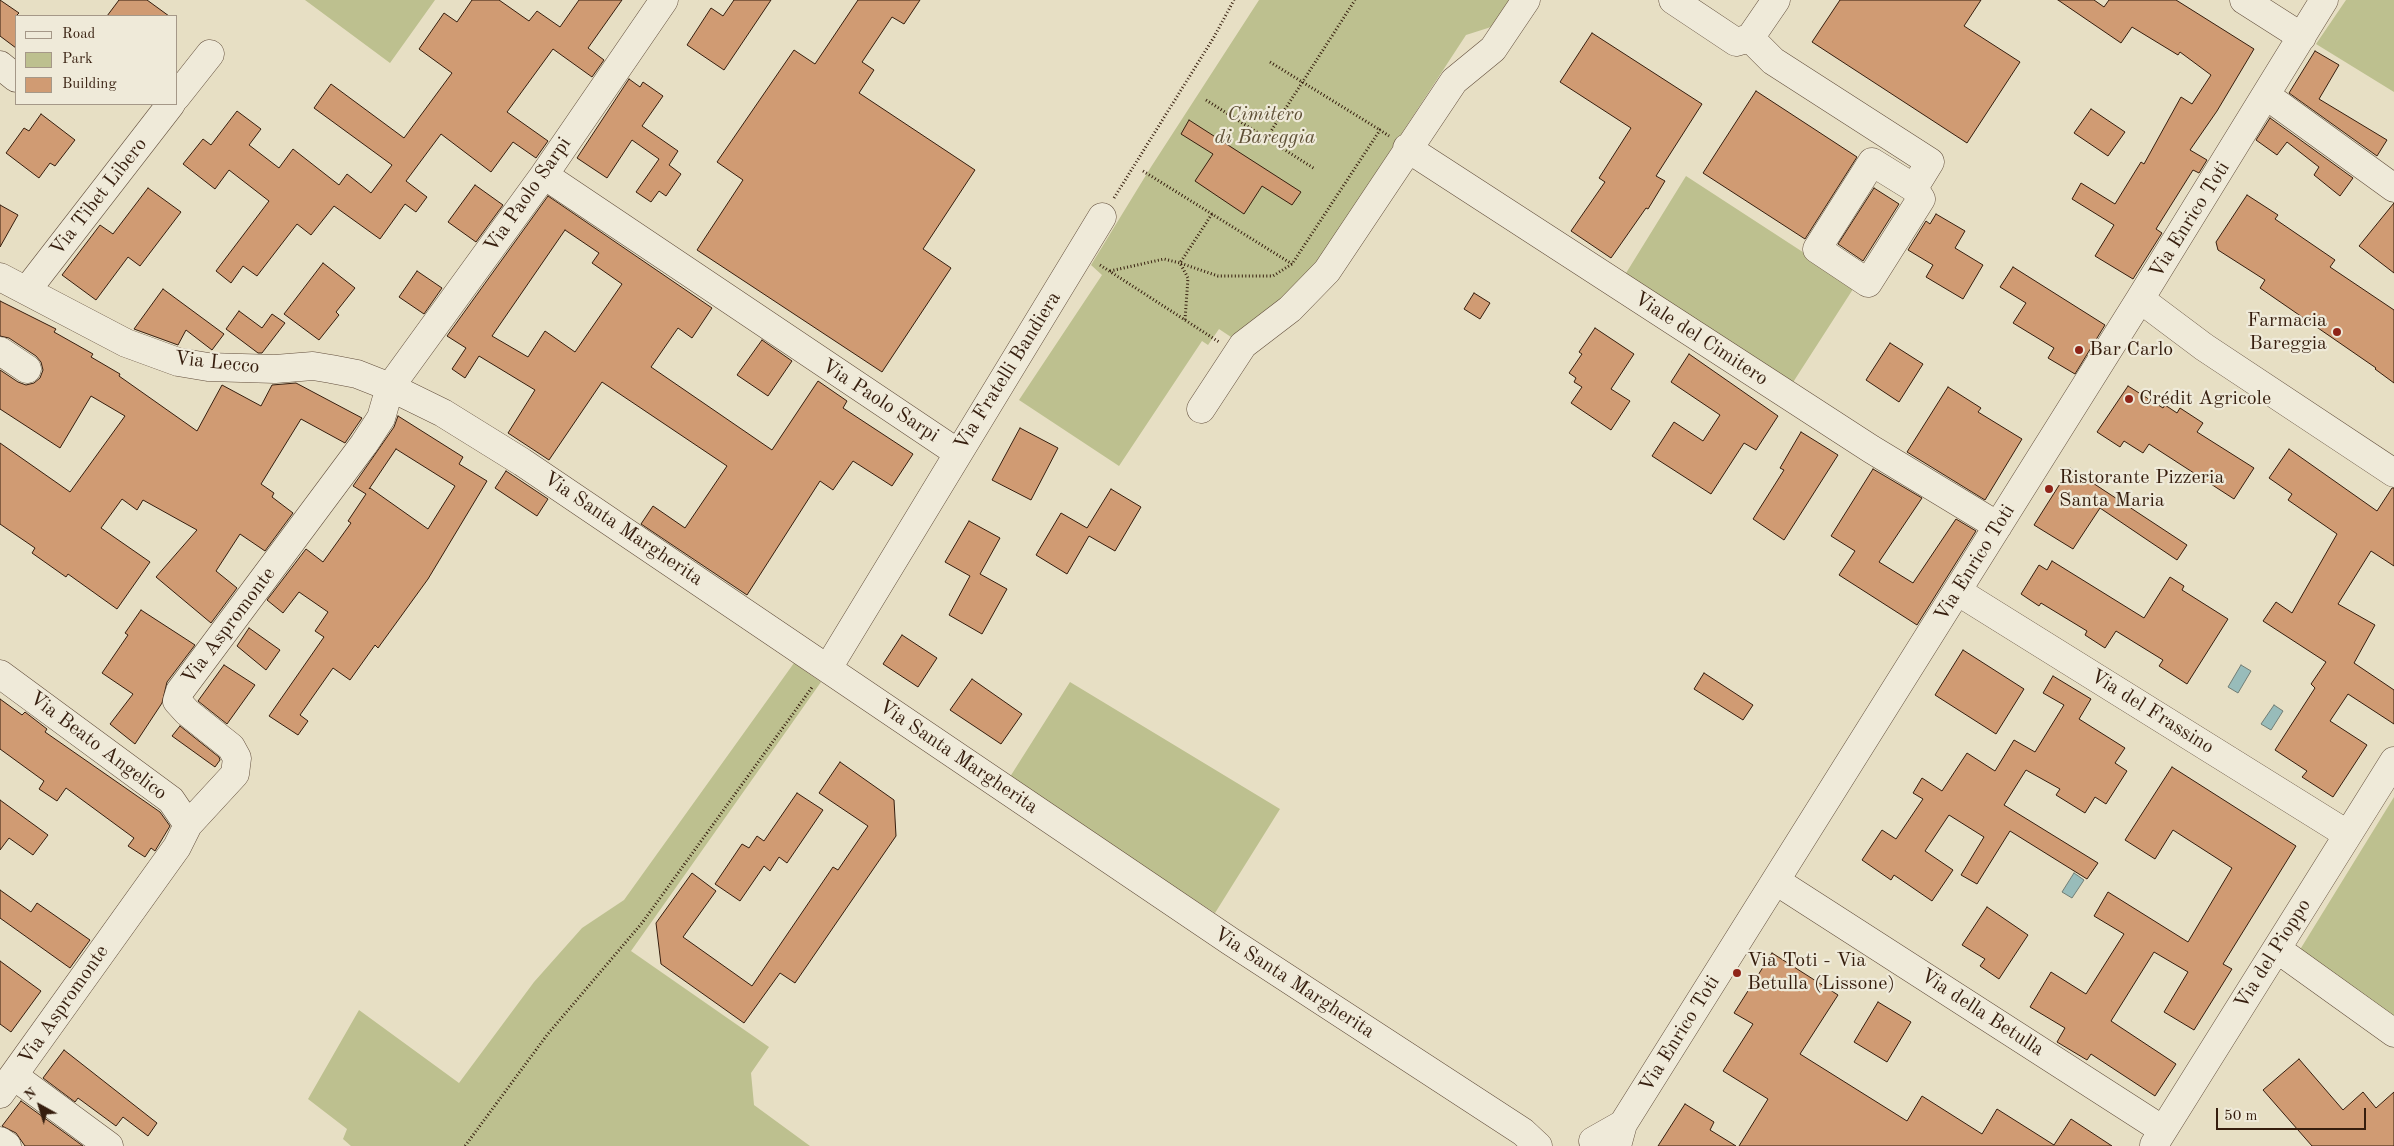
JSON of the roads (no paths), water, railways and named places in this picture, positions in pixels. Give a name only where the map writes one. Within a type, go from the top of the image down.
[{"type":"street","name":"Via Paolo Sarpi","points":[[390,387],[544,174],[664,0]]},
{"type":"street","points":[[1201,408],[1243,345],[1290,309],[1327,271],[1454,80],[1493,49],[1526,0]]},
{"type":"street","points":[[1673,0],[1736,42],[1764,18],[1773,61],[1930,162],[1914,188]]},
{"type":"street","points":[[2244,0],[2302,38]]},
{"type":"street","name":"Via Enrico Toti","points":[[1601,1141],[1776,881],[2267,96],[2324,0]]},
{"type":"street","points":[[178,94],[210,54]]},
{"type":"street","points":[[0,66],[15,77]]},
{"type":"street","points":[[2267,96],[2394,188]]},
{"type":"street","name":"Via Tibet Libero","points":[[27,290],[170,105]]},
{"type":"street","name":"Viale del Cimitero","points":[[1407,148],[1871,449],[1998,526]]},
{"type":"street","name":"Via Paolo Sarpi","points":[[544,174],[767,326],[958,452]]},
{"type":"street","name":"Via Fratelli Bandiera","points":[[821,676],[1102,217]]},
{"type":"street","name":"Via Lecco","points":[[0,277],[126,343],[178,362],[208,367],[275,369],[313,366],[357,374],[390,387]]},
{"type":"street","points":[[2140,299],[2204,347],[2394,473]]},
{"type":"street","points":[[0,351],[27,369]]},
{"type":"street","name":"Via Santa Margherita","points":[[390,387],[443,413],[522,462],[821,676],[1531,1139],[1560,1146]]},
{"type":"street","name":"Via Aspromonte","points":[[7,1085],[177,847],[188,825],[235,774],[238,758],[231,747],[187,712],[177,701],[180,691],[364,444],[381,418],[390,387]]},
{"type":"street","name":"Via del Frassino","points":[[1957,591],[2348,834]]},
{"type":"street","name":"Via Beato Angelico","points":[[0,674],[171,800],[188,825]]},
{"type":"street","name":"Via del Pioppo","points":[[2158,1138],[2394,761]]},
{"type":"street","name":"Via della Betulla","points":[[1776,881],[2158,1138]]},
{"type":"street","points":[[2277,949],[2394,1033]]},
{"type":"street","points":[[7,1085],[109,1146]]},
{"type":"street","points":[[0,1141],[7,1146]]},
{"type":"water","points":[[2241,665],[2251,671],[2238,693],[2228,687]]},
{"type":"water","points":[[2274,705],[2283,711],[2271,730],[2261,724]]},
{"type":"water","points":[[2074,873],[2084,880],[2072,898],[2062,892]]},
{"type":"place","name":"Farmacia Bareggia","points":[[2337,332]]},
{"type":"place","name":"Bar Carlo","points":[[2079,350]]},
{"type":"place","name":"Crédit Agricole","points":[[2129,399]]},
{"type":"place","name":"Ristorante Pizzeria Santa Maria","points":[[2049,489]]},
{"type":"place","name":"Via Toti - Via Betulla (Lissone)","points":[[1737,973]]},
{"type":"park label","name":"Cimitero di Bareggia","points":[[1265,126]]}]
